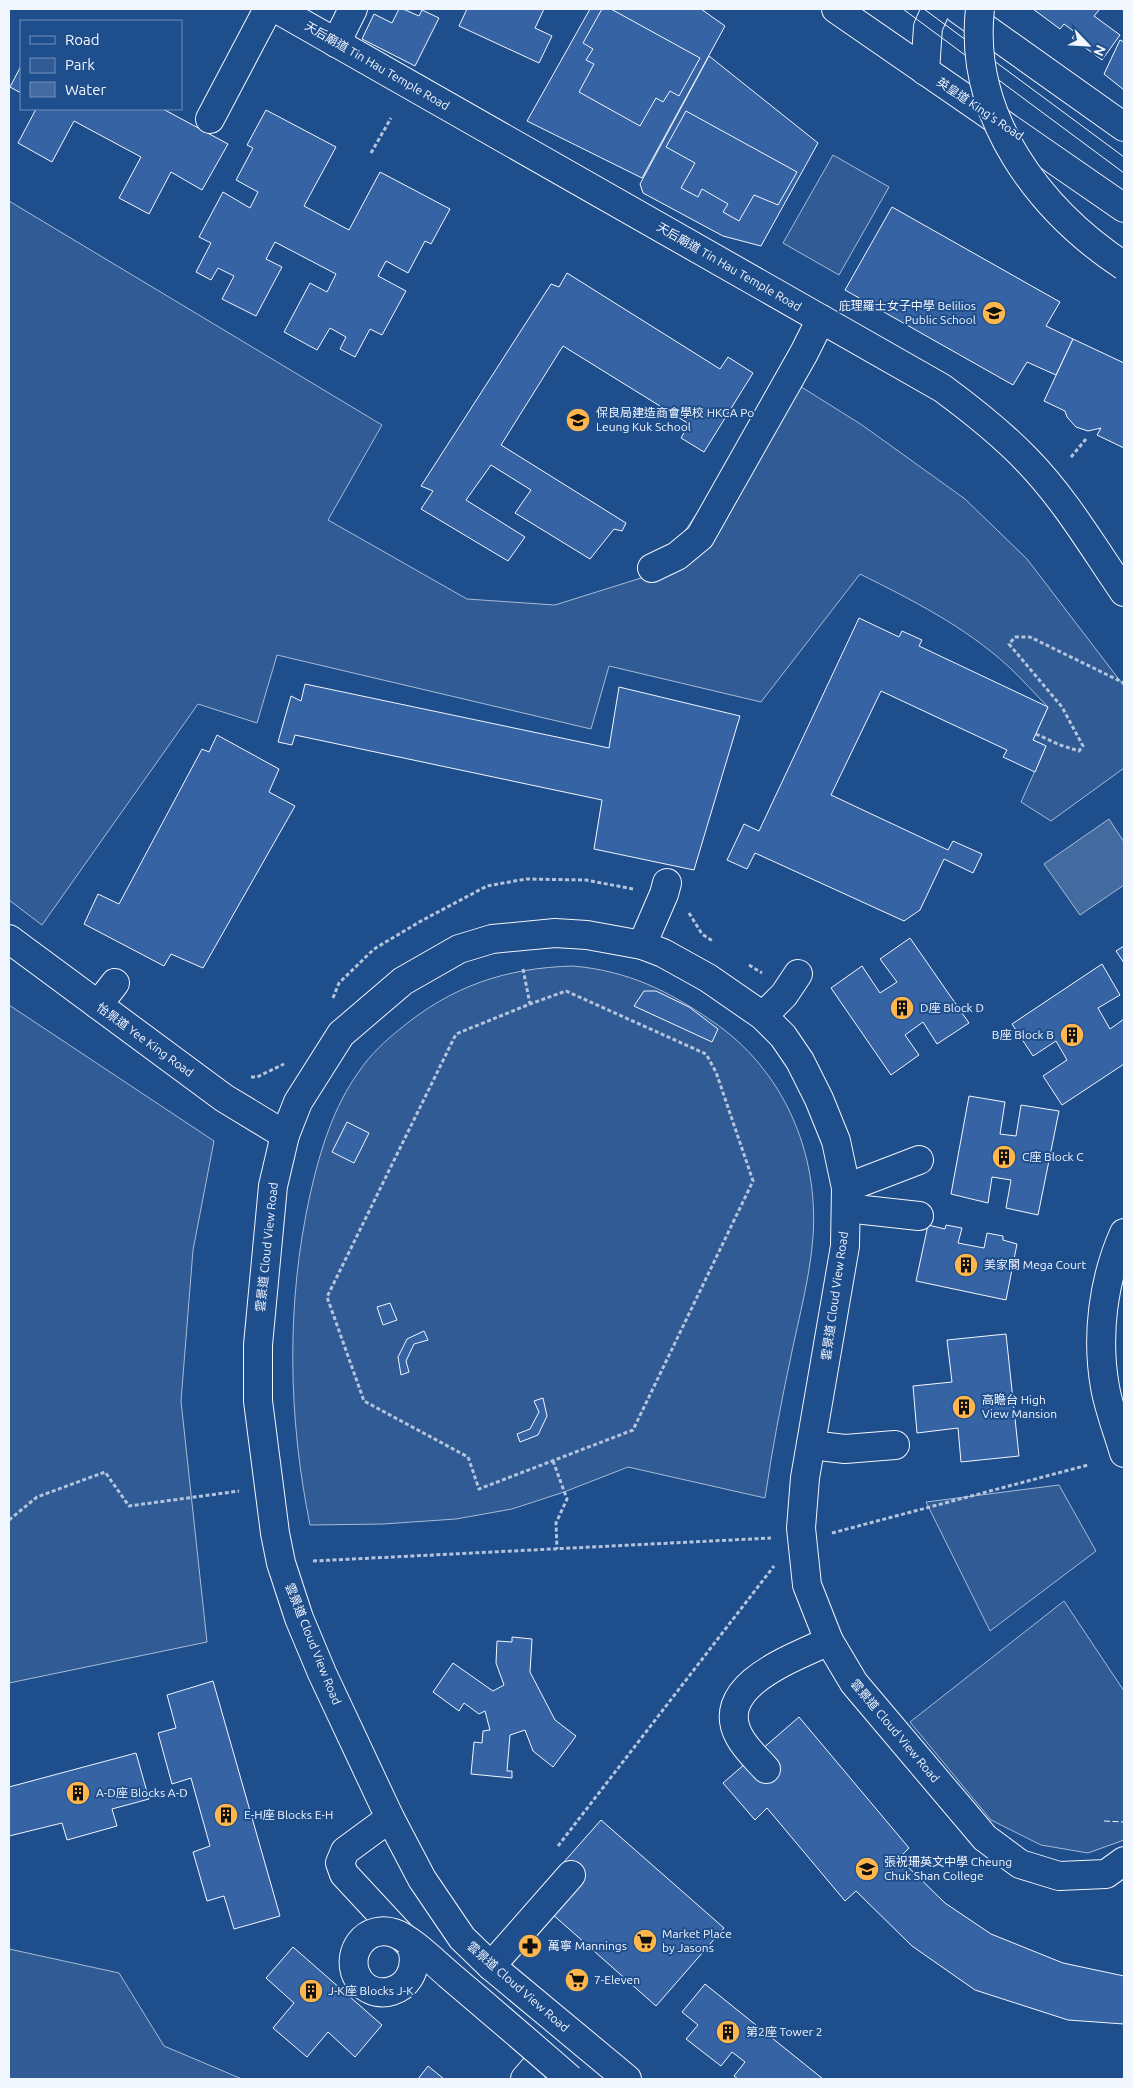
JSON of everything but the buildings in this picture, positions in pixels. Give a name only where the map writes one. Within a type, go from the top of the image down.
[{"type":"street","points":[[210,119],[268,9]]},
{"type":"street","name":"天后廟道 Tin Hau Temple Road","points":[[277,9],[942,388],[978,416],[1027,460],[1063,503],[1124,592]]},
{"type":"street","points":[[336,43],[353,9]]},
{"type":"street","name":"英皇道 King's Road","points":[[836,9],[1124,208]]},
{"type":"street","points":[[925,71],[928,27],[936,9]]},
{"type":"street","points":[[958,9],[1124,127]]},
{"type":"street","points":[[980,9],[980,42],[984,79],[991,104],[1014,156],[1036,189],[1082,236],[1124,266]]},
{"type":"street","points":[[652,568],[677,556],[700,537],[804,353],[821,319]]},
{"type":"street","points":[[642,945],[666,889]]},
{"type":"street","name":"雲景道 Cloud View Road","points":[[627,2079],[491,1966],[462,1938],[422,1880],[390,1818],[318,1666],[281,1563],[275,1533],[258,1401],[258,1345],[273,1186],[285,1135],[298,1102],[341,1034],[404,981],[459,950],[492,939],[555,933],[588,936],[642,945],[663,953],[708,978],[763,1016],[783,1036],[800,1061],[819,1099],[836,1141],[846,1198],[845,1246],[805,1478],[801,1528],[807,1584],[828,1641],[854,1683],[985,1838],[1006,1854],[1020,1864],[1060,1876],[1106,1874],[1124,1862]]},
{"type":"street","name":"怡景道 Yee King Road","points":[[9,939],[224,1098],[285,1135]]},
{"type":"street","points":[[98,1005],[115,983]]},
{"type":"street","points":[[763,1016],[791,984]]},
{"type":"street","points":[[846,1198],[919,1160]]},
{"type":"street","points":[[846,1198],[919,1216]]},
{"type":"street","points":[[1124,1233],[1108,1277],[1102,1319],[1102,1360],[1105,1387],[1124,1454]]},
{"type":"street","points":[[811,1445],[845,1448],[895,1445]]},
{"type":"street","points":[[766,1769],[746,1746],[735,1728],[738,1700],[744,1689],[755,1679],[828,1641]]},
{"type":"street","points":[[390,1818],[345,1851],[340,1863],[344,1874],[410,1946],[415,1960],[413,1974],[405,1984],[394,1991],[382,1992],[369,1988],[359,1979],[356,1972],[354,1955],[364,1939],[373,1933],[382,1931],[395,1933],[428,1957],[570,2079]]},
{"type":"street","points":[[491,1966],[571,1875]]},
{"type":"street","points":[[525,2079],[544,2057]]},
{"type":"path","points":[[371,153],[391,118]]},
{"type":"path","points":[[1071,457],[1086,439]]},
{"type":"path","points":[[1036,734],[1060,746],[1079,751],[1083,746],[1062,707],[1009,644],[1015,637],[1030,637],[1124,683]]},
{"type":"path","points":[[329,1007],[339,983],[374,949],[421,921],[487,886],[526,879],[586,880],[666,889],[684,906],[702,934],[720,946]]},
{"type":"path","points":[[522,963],[530,1004]]},
{"type":"path","points":[[746,963],[761,972],[791,984]]},
{"type":"path","points":[[566,991],[706,1054],[716,1072],[753,1181],[633,1430],[479,1489],[468,1457],[364,1400],[327,1297],[456,1034],[530,1004],[566,991]]},
{"type":"path","points":[[247,1078],[257,1077],[289,1060]]},
{"type":"path","points":[[553,1461],[567,1499],[556,1523],[557,1549]]},
{"type":"path","points":[[826,1535],[1088,1465]]},
{"type":"path","points":[[9,1520],[37,1498],[105,1472],[128,1506],[244,1490]]},
{"type":"path","points":[[305,1561],[777,1538]]},
{"type":"path","points":[[555,1850],[762,1578],[779,1560]]},
{"type":"green space","points":[[833,155],[889,187],[839,275],[783,243]]},
{"type":"green space","points":[[9,201],[382,425],[328,520],[467,599],[555,605],[657,573],[787,378],[862,425],[965,499],[1027,559],[1124,686],[1124,768],[1051,821],[1021,802],[1046,746],[1033,740],[1048,707],[1008,666],[974,638],[918,604],[860,574],[761,702],[609,666],[591,729],[277,655],[257,723],[198,704],[42,925],[9,900]]},
{"type":"green space","points":[[573,966],[612,972],[629,977],[663,991],[712,1021],[737,1041],[759,1063],[777,1088],[791,1115],[802,1144],[810,1174],[813,1205],[812,1252],[787,1374],[765,1498],[628,1467],[564,1492],[512,1509],[456,1519],[383,1524],[310,1525],[297,1443],[294,1402],[294,1318],[297,1277],[302,1236],[318,1162],[342,1099],[364,1064],[374,1053],[400,1029],[439,1001],[481,982],[502,975]]},
{"type":"green space","points":[[9,1005],[214,1141],[193,1250],[181,1401],[207,1642],[9,1683]]},
{"type":"green space","points":[[1059,1485],[1096,1551],[990,1631],[926,1502]]},
{"type":"green space","points":[[1064,1601],[1124,1691],[1124,1840],[1088,1853],[1041,1845],[991,1820],[910,1722]]},
{"type":"green space","points":[[9,1949],[119,1973],[164,2046],[242,2079],[9,2079]]},
{"type":"water","points":[[1109,819],[1124,842],[1124,885],[1080,915],[1044,864]]},
{"type":"tram line","points":[[903,9],[1124,173]]},
{"type":"tram line","points":[[924,9],[1124,157]]},
{"type":"fence","points":[[1104,1821],[1124,1822]]},
{"type":"place","name":"庇理羅士女子中學 Belilios Public School","points":[[994,313]]},
{"type":"place","name":"保良局建造商會學校 HKCA Po Leung Kuk School","points":[[578,420]]},
{"type":"place","name":"D座 Block D","points":[[902,1008]]},
{"type":"place","name":"B座 Block B","points":[[1072,1035]]},
{"type":"place","name":"C座 Block C","points":[[1004,1157]]},
{"type":"place","name":"美家閣 Mega Court","points":[[966,1265]]},
{"type":"place","name":"高瞻台 High View Mansion","points":[[964,1407]]},
{"type":"place","name":"A-D座 Blocks A-D","points":[[78,1793]]},
{"type":"place","name":"E-H座 Blocks E-H","points":[[226,1815]]},
{"type":"place","name":"張祝珊英文中學 Cheung Chuk Shan College","points":[[867,1869]]},
{"type":"place","name":"Market Place by Jasons","points":[[645,1941]]},
{"type":"place","name":"萬寧 Mannings","points":[[530,1946]]},
{"type":"place","name":"7-Eleven","points":[[577,1980]]},
{"type":"place","name":"J-K座 Blocks J-K","points":[[311,1991]]},
{"type":"place","name":"第2座 Tower 2","points":[[728,2032]]}]
